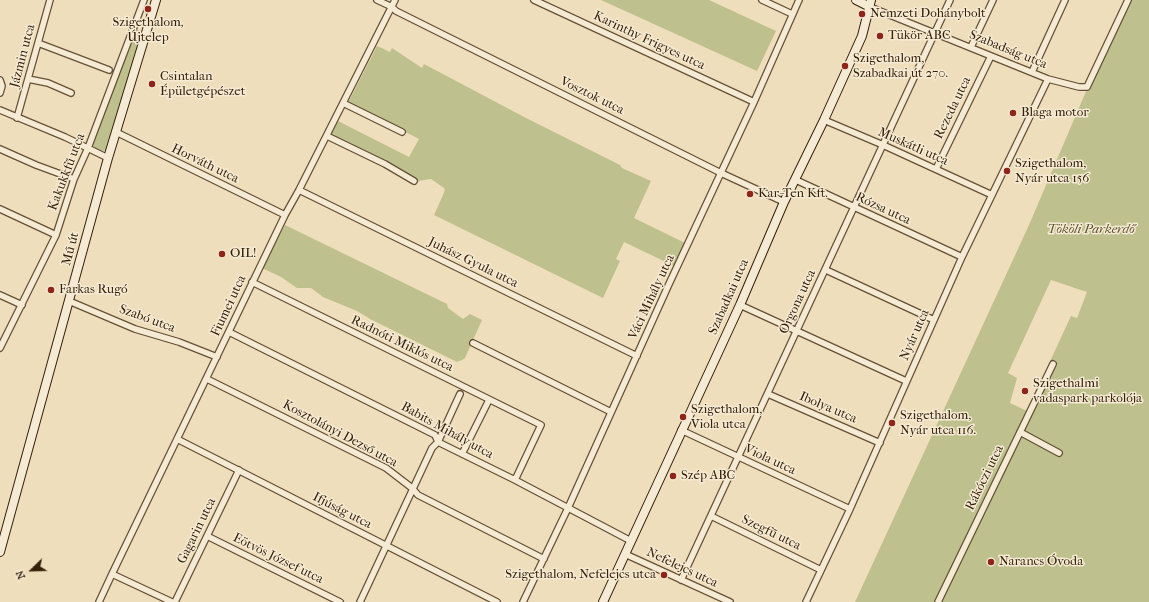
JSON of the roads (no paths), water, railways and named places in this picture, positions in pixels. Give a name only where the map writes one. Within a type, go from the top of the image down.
[{"type":"street","name":"Jázmin utca","points":[[17,118],[50,0]]},
{"type":"street","name":"Kakukkfű utca","points":[[1,344],[22,305],[56,234],[74,179],[88,148],[144,0]]},
{"type":"street","name":"Mű út","points":[[0,552],[108,158],[156,0]]},
{"type":"street","name":"Vosztok utca","points":[[376,0],[392,7],[396,12],[721,173],[784,202]]},
{"type":"street","name":"Fiumei utca","points":[[99,602],[207,379],[252,282],[395,0]]},
{"type":"street","name":"Karinthy Frigyes utca","points":[[534,0],[754,102]]},
{"type":"street","points":[[762,0],[792,14]]},
{"type":"street","name":"Váci Mihály utca","points":[[523,602],[568,508],[636,356],[754,102],[799,0]]},
{"type":"street","name":"Szabadság utca","points":[[856,0],[871,3],[934,33],[1048,79],[1079,87],[1087,87],[1128,0]]},
{"type":"street","name":"Orgona utca","points":[[681,580],[950,0]]},
{"type":"street","points":[[971,47],[993,0]]},
{"type":"street","points":[[1032,72],[1065,0]]},
{"type":"street","name":"Szabadkai utca","points":[[603,602],[681,430],[740,305],[784,202],[796,180],[862,36],[871,3]]},
{"type":"street","points":[[38,43],[109,70]]},
{"type":"street","name":"Rezeda utca","points":[[936,169],[991,56]]},
{"type":"street","points":[[28,79],[48,83],[71,93]]},
{"type":"street","name":"Nyár utca","points":[[806,602],[850,510],[962,257],[1048,79]]},
{"type":"street","points":[[0,80],[2,86],[0,94]]},
{"type":"street","points":[[343,103],[402,132]]},
{"type":"street","points":[[0,110],[108,158]]},
{"type":"street","name":"Muskátli utca","points":[[824,120],[883,145],[992,195]]},
{"type":"street","name":"Horváth utca","points":[[116,132],[285,215]]},
{"type":"street","points":[[327,136],[385,164],[414,181]]},
{"type":"street","points":[[0,149],[36,165],[74,179]]},
{"type":"street","name":"Rózsa utca","points":[[796,180],[962,257]]},
{"type":"street","name":"Juhász Gyula utca","points":[[299,190],[636,356]]},
{"type":"street","points":[[0,209],[56,234]]},
{"type":"street","points":[[826,270],[934,320]]},
{"type":"street","name":"Radnóti Miklós utca","points":[[252,282],[541,425],[515,480]]},
{"type":"street","points":[[0,295],[22,305]]},
{"type":"street","name":"Szabó utca","points":[[69,301],[135,329],[179,342],[217,357]]},
{"type":"street","points":[[740,305],[906,381]]},
{"type":"street","name":"Babits Mihály utca","points":[[229,332],[435,435],[438,442],[515,480],[631,541]]},
{"type":"street","points":[[472,343],[611,412]]},
{"type":"street","name":"Rákóczi utca","points":[[938,602],[1053,364]]},
{"type":"street","name":"Kosztolányi Dezső utca","points":[[207,379],[386,468],[412,488],[418,495],[544,559]]},
{"type":"street","points":[[360,602],[412,488],[432,448],[438,442],[460,394]]},
{"type":"street","name":"Ibolya utca","points":[[768,394],[880,442]]},
{"type":"street","points":[[462,454],[489,400]]},
{"type":"street","name":"Viola utca","points":[[681,430],[850,510]]},
{"type":"street","points":[[1020,432],[1059,453]]},
{"type":"street","name":"Ifjúság utca","points":[[177,439],[497,602]]},
{"type":"street","name":"Gagarin utca","points":[[176,602],[206,536],[239,470]]},
{"type":"street","name":"Szegfű utca","points":[[711,516],[821,570]]},
{"type":"street","name":"Eötvös József utca","points":[[206,536],[340,602]]},
{"type":"street","name":"Nefelejcs utca","points":[[625,554],[730,602]]},
{"type":"street","points":[[112,574],[172,602]]},
{"type":"place","name":"Szigethalom, Újtelep","points":[[148,9]]},
{"type":"place","name":"Nemzeti Dohánybolt","points":[[862,14]]},
{"type":"place","name":"Tükör ABC","points":[[880,36]]},
{"type":"place","name":"Szigethalom, Szabadkai út 270.","points":[[845,66]]},
{"type":"place","name":"Csintalan Épületgépészet","points":[[152,84]]},
{"type":"place","name":"Blaga motor","points":[[1013,113]]},
{"type":"place","name":"Szigethalom, Nyár utca 156","points":[[1007,171]]},
{"type":"place","name":"Kar-Ten Kft.","points":[[750,194]]},
{"type":"place","name":"OIL!","points":[[222,254]]},
{"type":"place","name":"Farkas Rugó","points":[[51,290]]},
{"type":"place","name":"Szigethalmi vadaspark parkolója","points":[[1025,391]]},
{"type":"place","name":"Szigethalom, Viola utca","points":[[683,417]]},
{"type":"place","name":"Szigethalom, Nyár utca 116.","points":[[892,423]]},
{"type":"place","name":"Szép ABC","points":[[673,476]]},
{"type":"place","name":"Narancs Óvoda","points":[[991,562]]},
{"type":"place","name":"Szigethalom, Nefelejcs utca","points":[[664,575]]},
{"type":"park label","name":"Tököli Parkerdő","points":[[1091,230]]}]
